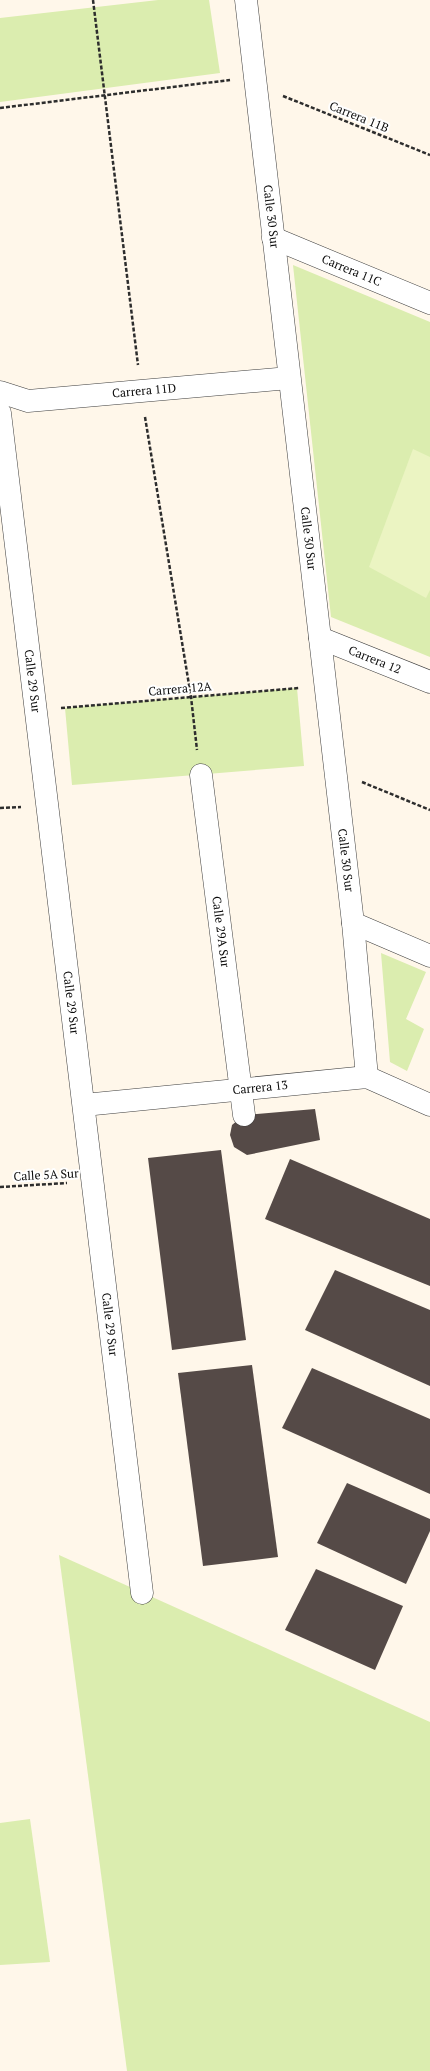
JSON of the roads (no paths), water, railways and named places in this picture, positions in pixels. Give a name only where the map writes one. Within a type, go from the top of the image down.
[{"type":"street","name":"Calle 30 Sur","points":[[246,0],[353,923],[367,1077]]},
{"type":"street","name":"Carrera 11C","points":[[273,238],[430,303]]},
{"type":"street","name":"Carrera 11D","points":[[0,392],[28,401],[290,378]]},
{"type":"street","name":"Calle 29 Sur","points":[[0,413],[142,1593]]},
{"type":"street","name":"Carrera 12","points":[[320,638],[430,682]]},
{"type":"street","name":"Calle 29A Sur","points":[[201,775],[244,1115]]},
{"type":"street","points":[[353,923],[430,956]]},
{"type":"street","name":"Carrera 13","points":[[84,1105],[367,1077],[430,1105]]}]
